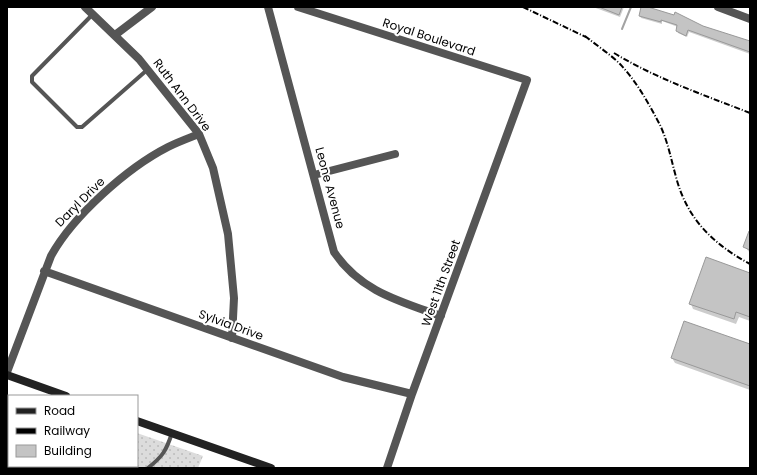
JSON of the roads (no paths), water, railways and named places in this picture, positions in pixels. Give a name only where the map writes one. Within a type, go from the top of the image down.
[{"type":"main road","points":[[7,374],[60,395]]},
{"type":"main road","points":[[138,422],[271,468]]},
{"type":"street","name":"Ruth Ann Drive","points":[[85,7],[115,34],[148,69],[199,134],[213,168],[228,234],[234,298],[232,338]]},
{"type":"street","points":[[115,34],[152,7]]},
{"type":"street","name":"Leone Avenue","points":[[268,7],[334,252],[354,277],[387,296],[441,316]]},
{"type":"street","name":"Royal Boulevard","points":[[298,7],[527,80],[518,106]]},
{"type":"street","points":[[718,7],[750,19]]},
{"type":"street","name":"West 11th Street","points":[[387,468],[412,394],[518,106]]},
{"type":"street","name":"Daryl Drive","points":[[7,374],[44,271],[59,241],[74,222],[107,191],[142,163],[168,147],[199,134]]},
{"type":"street","points":[[314,175],[395,154]]},
{"type":"street","name":"Sylvia Drive","points":[[44,271],[343,376],[412,394]]},
{"type":"lane","points":[[93,14],[32,76],[32,82],[77,127],[82,127],[148,69]]},
{"type":"lane","points":[[148,468],[161,459],[172,433]]},
{"type":"waterway","points":[[622,29],[631,7]]},
{"type":"railway","points":[[523,7],[590,39]]},
{"type":"railway","points":[[585,36],[620,64],[632,78],[647,101],[663,131],[681,192],[694,218],[713,239],[724,248],[750,264]]},
{"type":"railway","points":[[614,53],[664,79],[750,113]]}]
